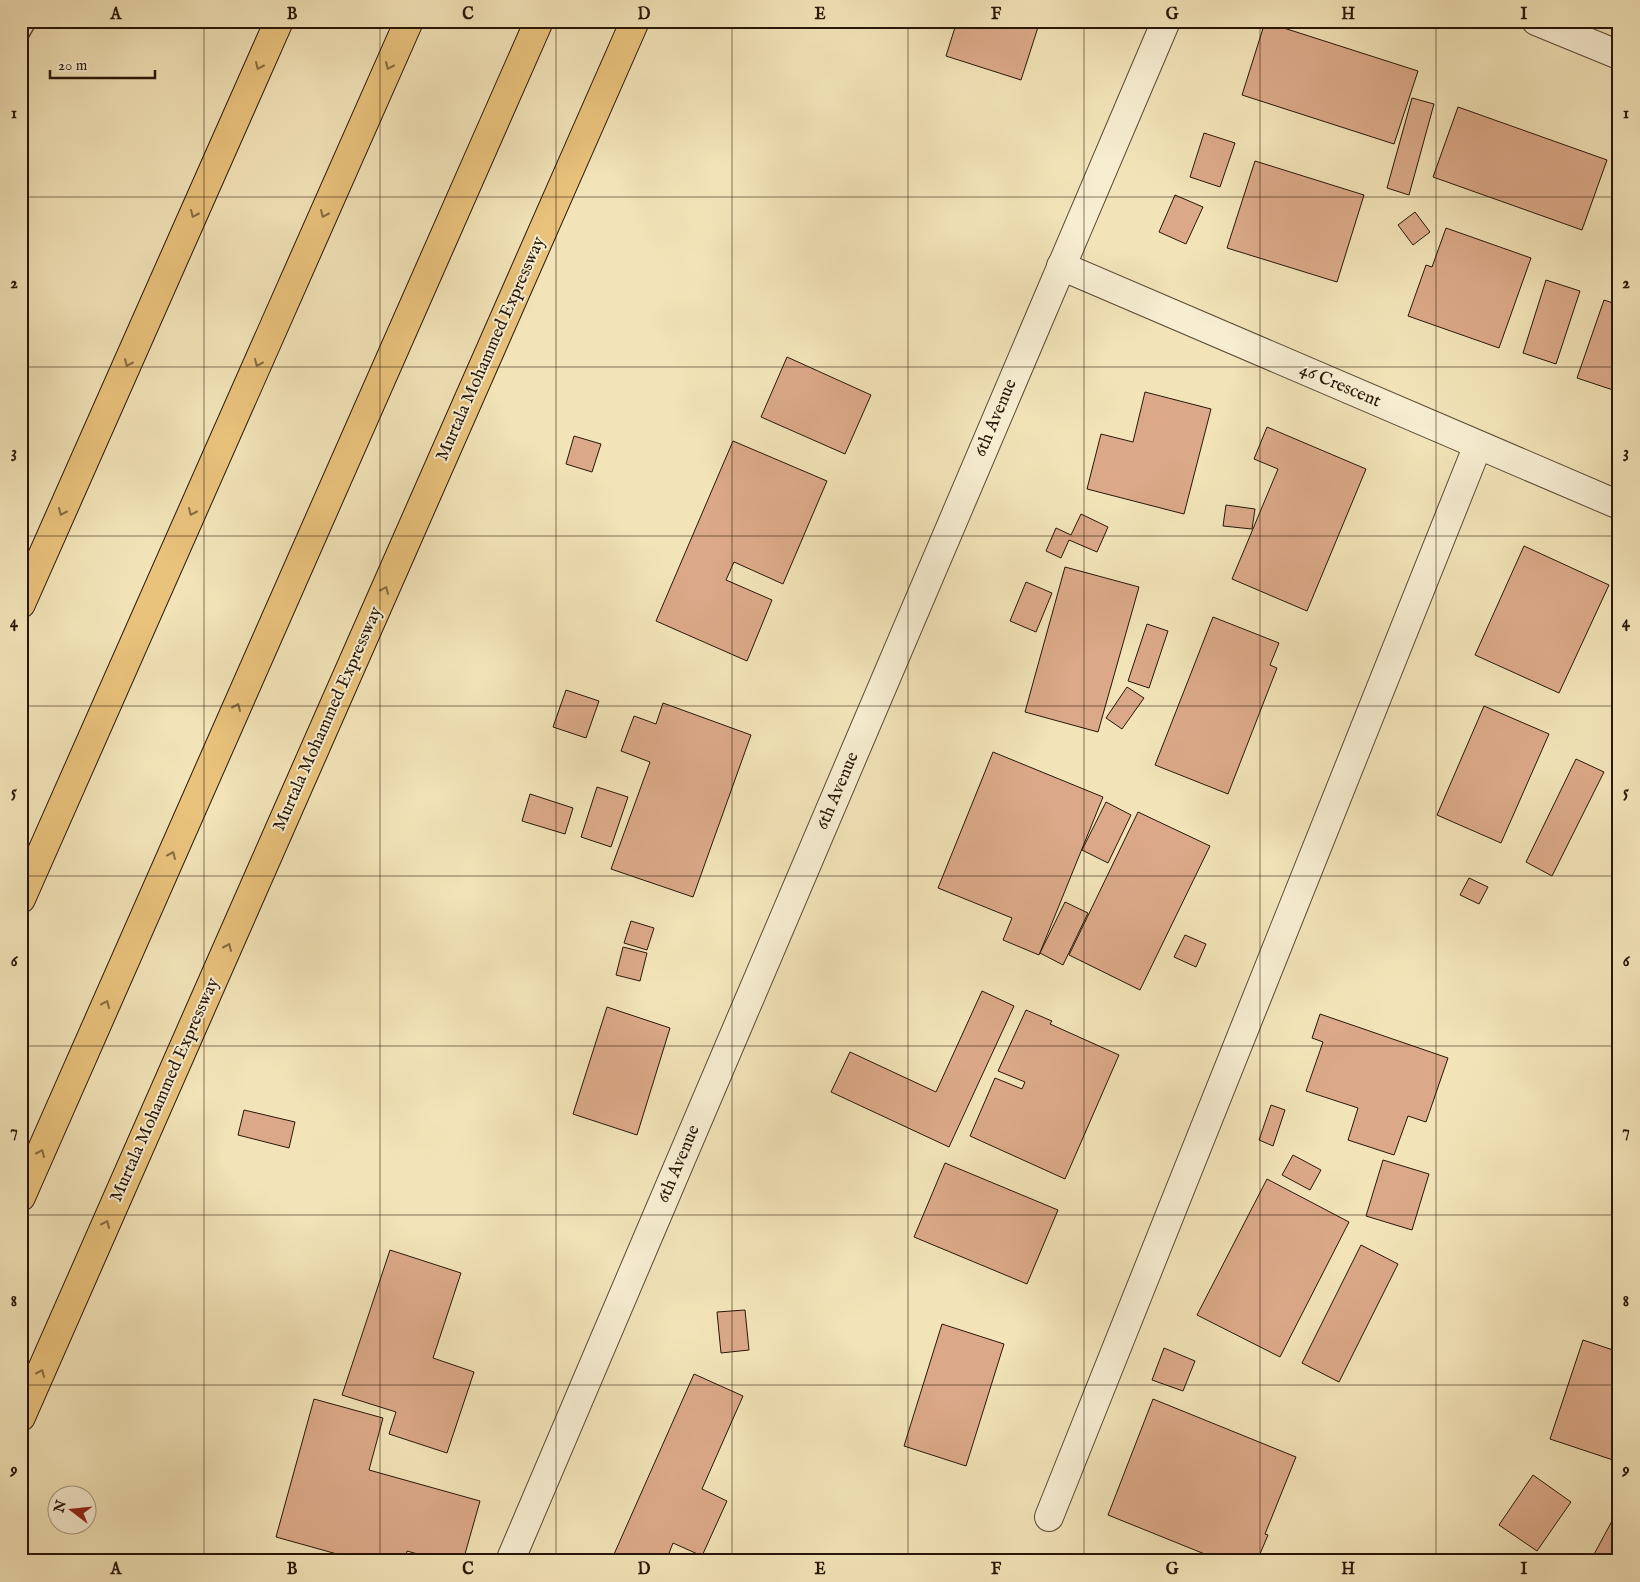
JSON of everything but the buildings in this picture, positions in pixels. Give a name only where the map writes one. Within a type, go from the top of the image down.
[{"type":"highway","points":[[21,604],[279,21]]},
{"type":"highway","points":[[21,899],[409,21]]},
{"type":"highway","points":[[21,1198],[539,21]]},
{"type":"highway","name":"Murtala Mohammed Expressway","points":[[21,1417],[635,21]]},
{"type":"street","name":"6th Avenue","points":[[510,1561],[1166,21]]},
{"type":"street","points":[[1536,21],[1619,55]]},
{"type":"street","name":"46 Crescent","points":[[1061,266],[1619,506]]},
{"type":"street","points":[[1049,1517],[1478,445]]},
{"type":"lane","points":[[21,33],[28,21]]}]
